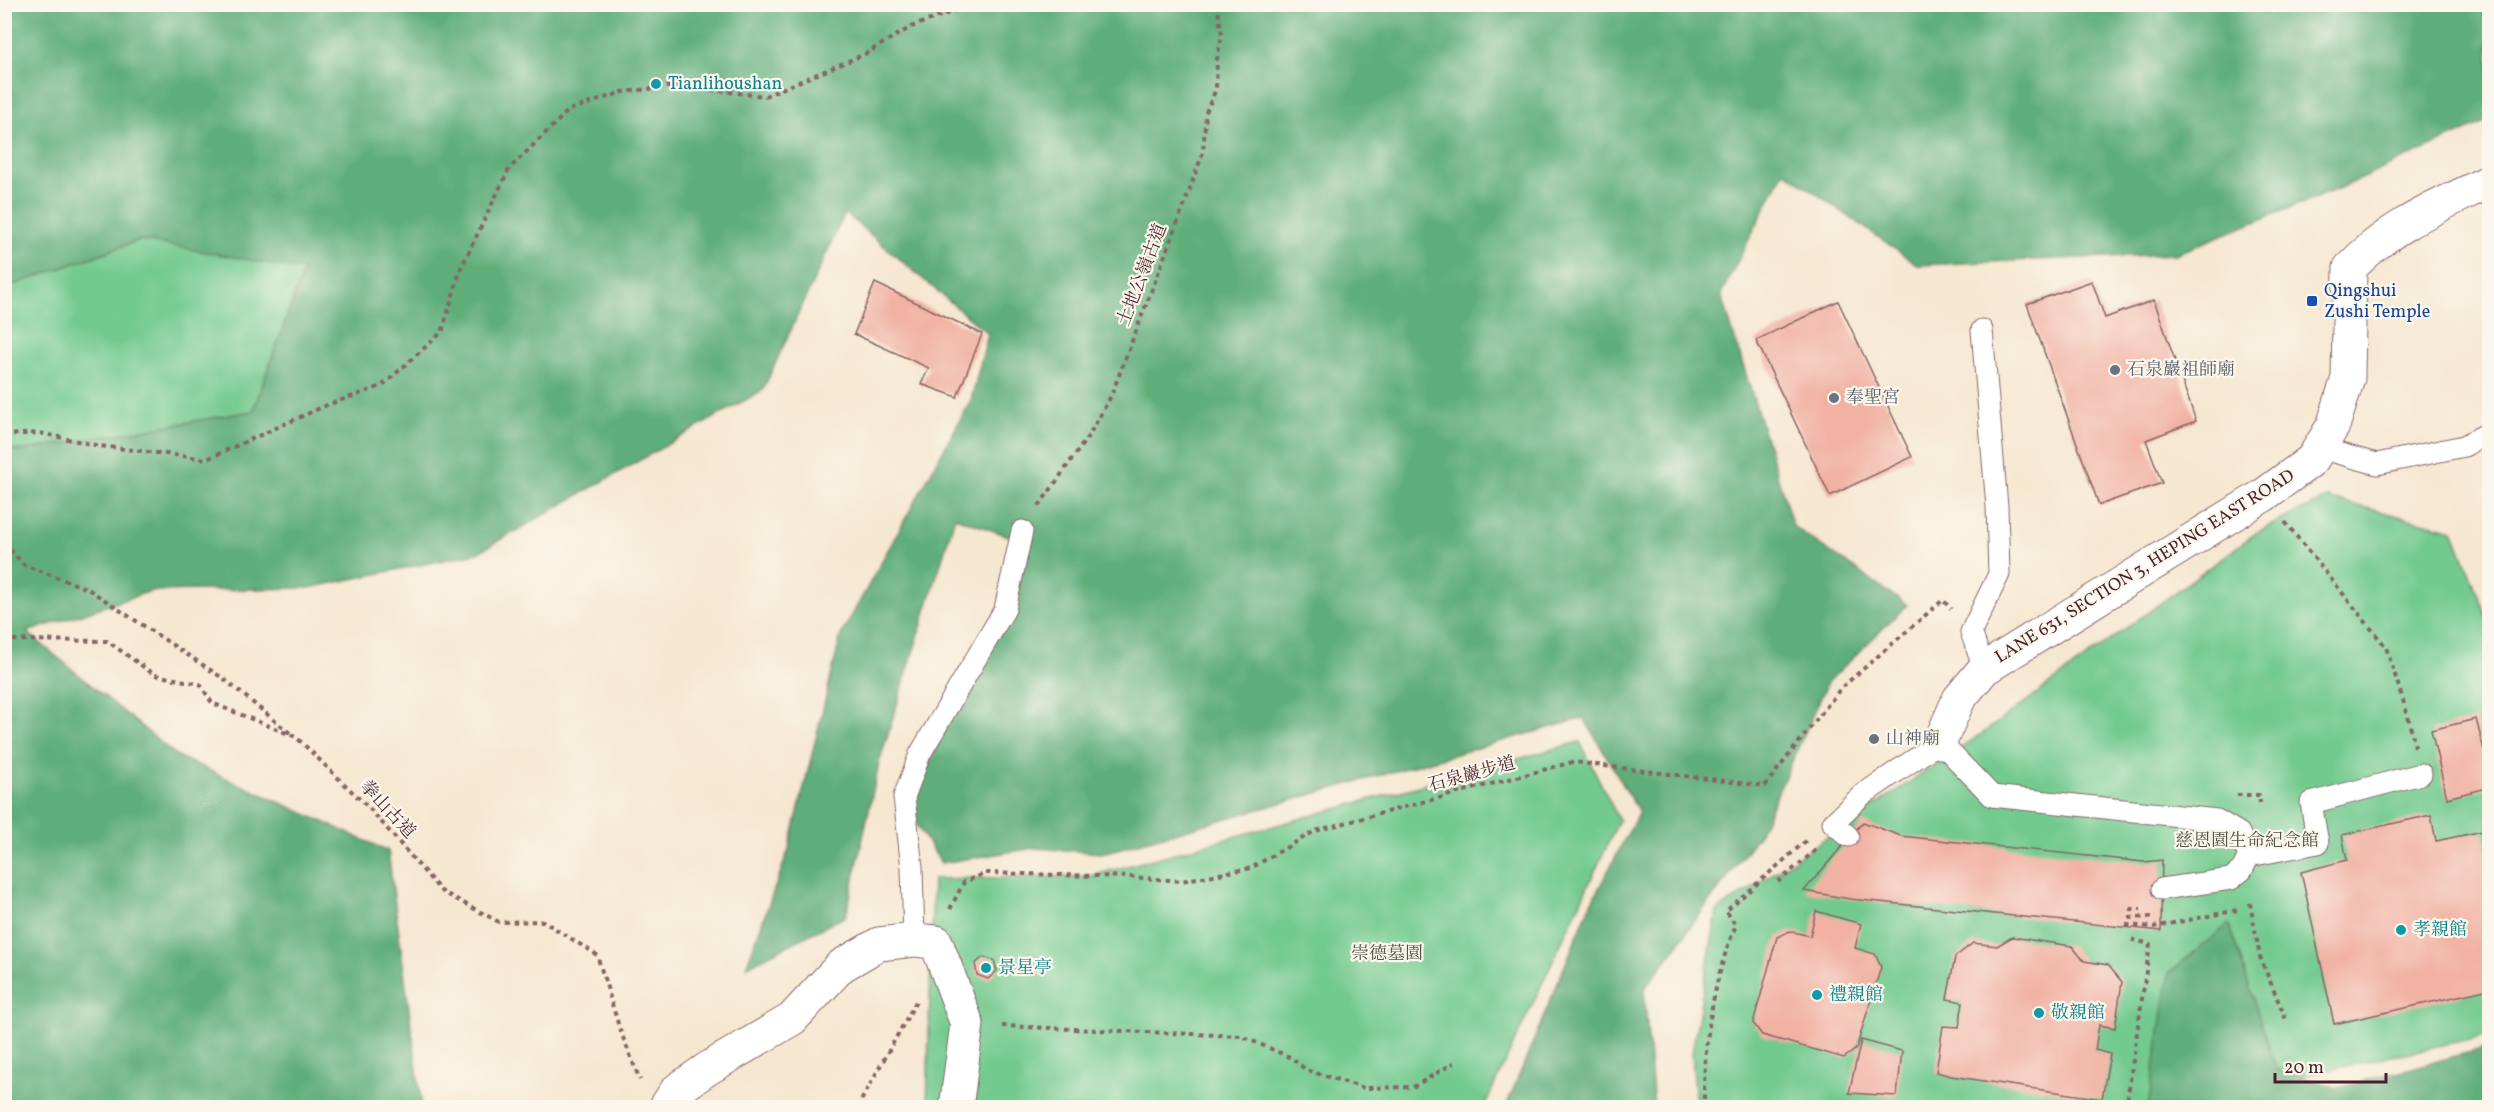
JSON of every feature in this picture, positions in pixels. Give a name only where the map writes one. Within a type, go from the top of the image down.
[{"type":"street","name":"LANE 631, SECTION 3, HEPING EAST ROAD","points":[[1941,742],[1959,699],[1984,669],[2264,495],[2312,460],[2333,426],[2348,378],[2350,268],[2372,245],[2401,225],[2490,181]]},
{"type":"street","points":[[665,1107],[677,1090],[697,1076],[792,1019],[841,966],[879,944],[925,941],[967,1024],[956,1107]]},
{"type":"lane","points":[[1982,330],[1997,507],[1999,574],[1971,632],[1984,669]]},
{"type":"lane","points":[[2319,448],[2378,464],[2464,446],[2490,432]]},
{"type":"lane","points":[[925,941],[912,868],[904,797],[920,754],[1005,609],[1022,531]]},
{"type":"lane","points":[[1848,836],[1833,823],[1862,795],[1941,742],[1992,796],[2217,820],[2239,833],[2249,856]]},
{"type":"lane","points":[[2249,856],[2318,843],[2311,803],[2421,774]]},
{"type":"lane","points":[[2162,889],[2231,879],[2242,870],[2249,856]]},
{"type":"path","points":[[4,435],[40,433],[100,446],[207,459],[327,405],[382,386],[442,332],[461,268],[509,169],[569,110],[623,92],[675,86],[765,96],[865,54],[912,27],[973,4]]},
{"type":"path","name":"土地公嶺古道","points":[[1022,531],[1089,435],[1111,396],[1185,203],[1203,152],[1206,112],[1216,89],[1217,59],[1222,35],[1217,4]]},
{"type":"path","points":[[2264,495],[2386,647],[2408,716],[2421,774]]},
{"type":"path","points":[[4,543],[24,565],[88,589],[224,679],[296,737]]},
{"type":"path","name":"石泉巖步道","points":[[925,941],[964,882],[986,873],[1132,877],[1181,881],[1251,868],[1315,831],[1573,762],[1765,786],[1841,688],[1943,600],[1971,632]]},
{"type":"path","name":"拳山古道","points":[[4,640],[107,641],[155,675],[200,684],[212,703],[296,737],[371,810],[441,891],[499,922],[543,921],[597,955],[620,1030],[641,1084]]},
{"type":"path","points":[[2232,796],[2259,795],[2260,803]]},
{"type":"path","points":[[1704,1107],[1703,1069],[1711,1013],[1726,949],[1736,925],[1726,911],[1809,838]]},
{"type":"path","points":[[1778,882],[1817,849]]},
{"type":"path","points":[[2249,896],[2260,957],[2287,1022]]},
{"type":"path","points":[[2127,926],[2154,927],[2233,912],[2250,905]]},
{"type":"path","points":[[2126,1107],[2150,945],[2130,939]]},
{"type":"path","points":[[857,1107],[920,995]]},
{"type":"path","points":[[967,1024],[1241,1036],[1292,1058],[1306,1070],[1364,1088],[1413,1087],[1454,1063]]},
{"type":"green space","points":[[5,5],[2489,5],[2489,120],[2345,186],[2175,254],[1918,265],[1784,171],[1721,294],[1793,526],[1907,605],[1828,682],[1759,834],[1644,990],[1654,1107],[1506,1107],[1590,905],[1639,812],[1584,718],[1103,853],[1034,848],[941,863],[908,811],[1028,543],[955,517],[879,763],[846,916],[746,967],[789,849],[841,635],[971,400],[988,334],[845,213],[763,390],[477,553],[309,588],[151,591],[27,632],[177,756],[388,851],[422,1107],[5,1107],[4,447],[20,451],[253,411],[304,270],[140,240],[5,288]]},
{"type":"green space","points":[[140,240],[304,269],[253,411],[20,451],[5,447],[4,288]]},
{"type":"green space","name":"慈恩園生命紀念館","points":[[2327,498],[2453,530],[2489,624],[2489,1035],[2158,1107],[1696,1108],[1692,1053],[1717,911],[1983,733],[2259,531]]},
{"type":"green space","name":"崇德墓園","points":[[1580,742],[1619,820],[1484,1107],[927,1108],[933,879],[1091,876]]},
{"type":"green space","points":[[2229,924],[2276,1069],[2338,1088],[2489,1047],[2489,1107],[2148,1107],[2169,973]]},
{"type":"building","name":"石泉巖祖師廟","points":[[2092,281],[2105,318],[2154,300],[2196,421],[2146,440],[2162,483],[2099,505],[2027,304]]},
{"type":"building","points":[[875,283],[982,334],[957,397],[921,384],[929,368],[854,334]]},
{"type":"building","name":"奉聖宮","points":[[1838,301],[1912,457],[1830,496],[1756,340]]},
{"type":"building","points":[[2476,719],[2490,773],[2490,787],[2447,798],[2431,730]]},
{"type":"building","name":"孝親館","points":[[2431,815],[2436,841],[2483,831],[2490,861],[2490,989],[2334,1024],[2301,872],[2347,860],[2342,835]]},
{"type":"building","points":[[1863,822],[1901,836],[2144,862],[2162,860],[2161,931],[1850,899],[1804,891]]},
{"type":"building","name":"禮親館","points":[[1816,911],[1861,924],[1855,948],[1875,954],[1881,967],[1856,1049],[1844,1058],[1762,1035],[1753,1023],[1777,937],[1790,931],[1810,936]]},
{"type":"building","name":"敬親館","points":[[2012,937],[2072,946],[2084,961],[2108,965],[2122,982],[2115,1028],[2099,1025],[2095,1050],[2110,1054],[2102,1099],[1936,1072],[1943,1026],[1959,1027],[1963,1002],[1947,999],[1955,957],[1973,943],[1997,946]]},
{"type":"building","name":"景星亭","points":[[983,957],[994,960],[997,971],[988,979],[977,975],[975,964]]},
{"type":"building","points":[[1861,1040],[1902,1051],[1897,1096],[1849,1093]]},
{"type":"place","name":"Tianlihoushan","points":[[656,84]]},
{"type":"place","name":"Qingshui Zushi Temple","points":[[2312,301]]},
{"type":"place","name":"石泉巖祖師廟","points":[[2115,370]]},
{"type":"place","name":"奉聖宮","points":[[1834,398]]},
{"type":"place","name":"山神廟","points":[[1874,739]]},
{"type":"place","name":"孝親館","points":[[2401,930]]},
{"type":"place","name":"景星亭","points":[[986,968]]},
{"type":"place","name":"禮親館","points":[[1817,995]]},
{"type":"place","name":"敬親館","points":[[2039,1013]]}]
